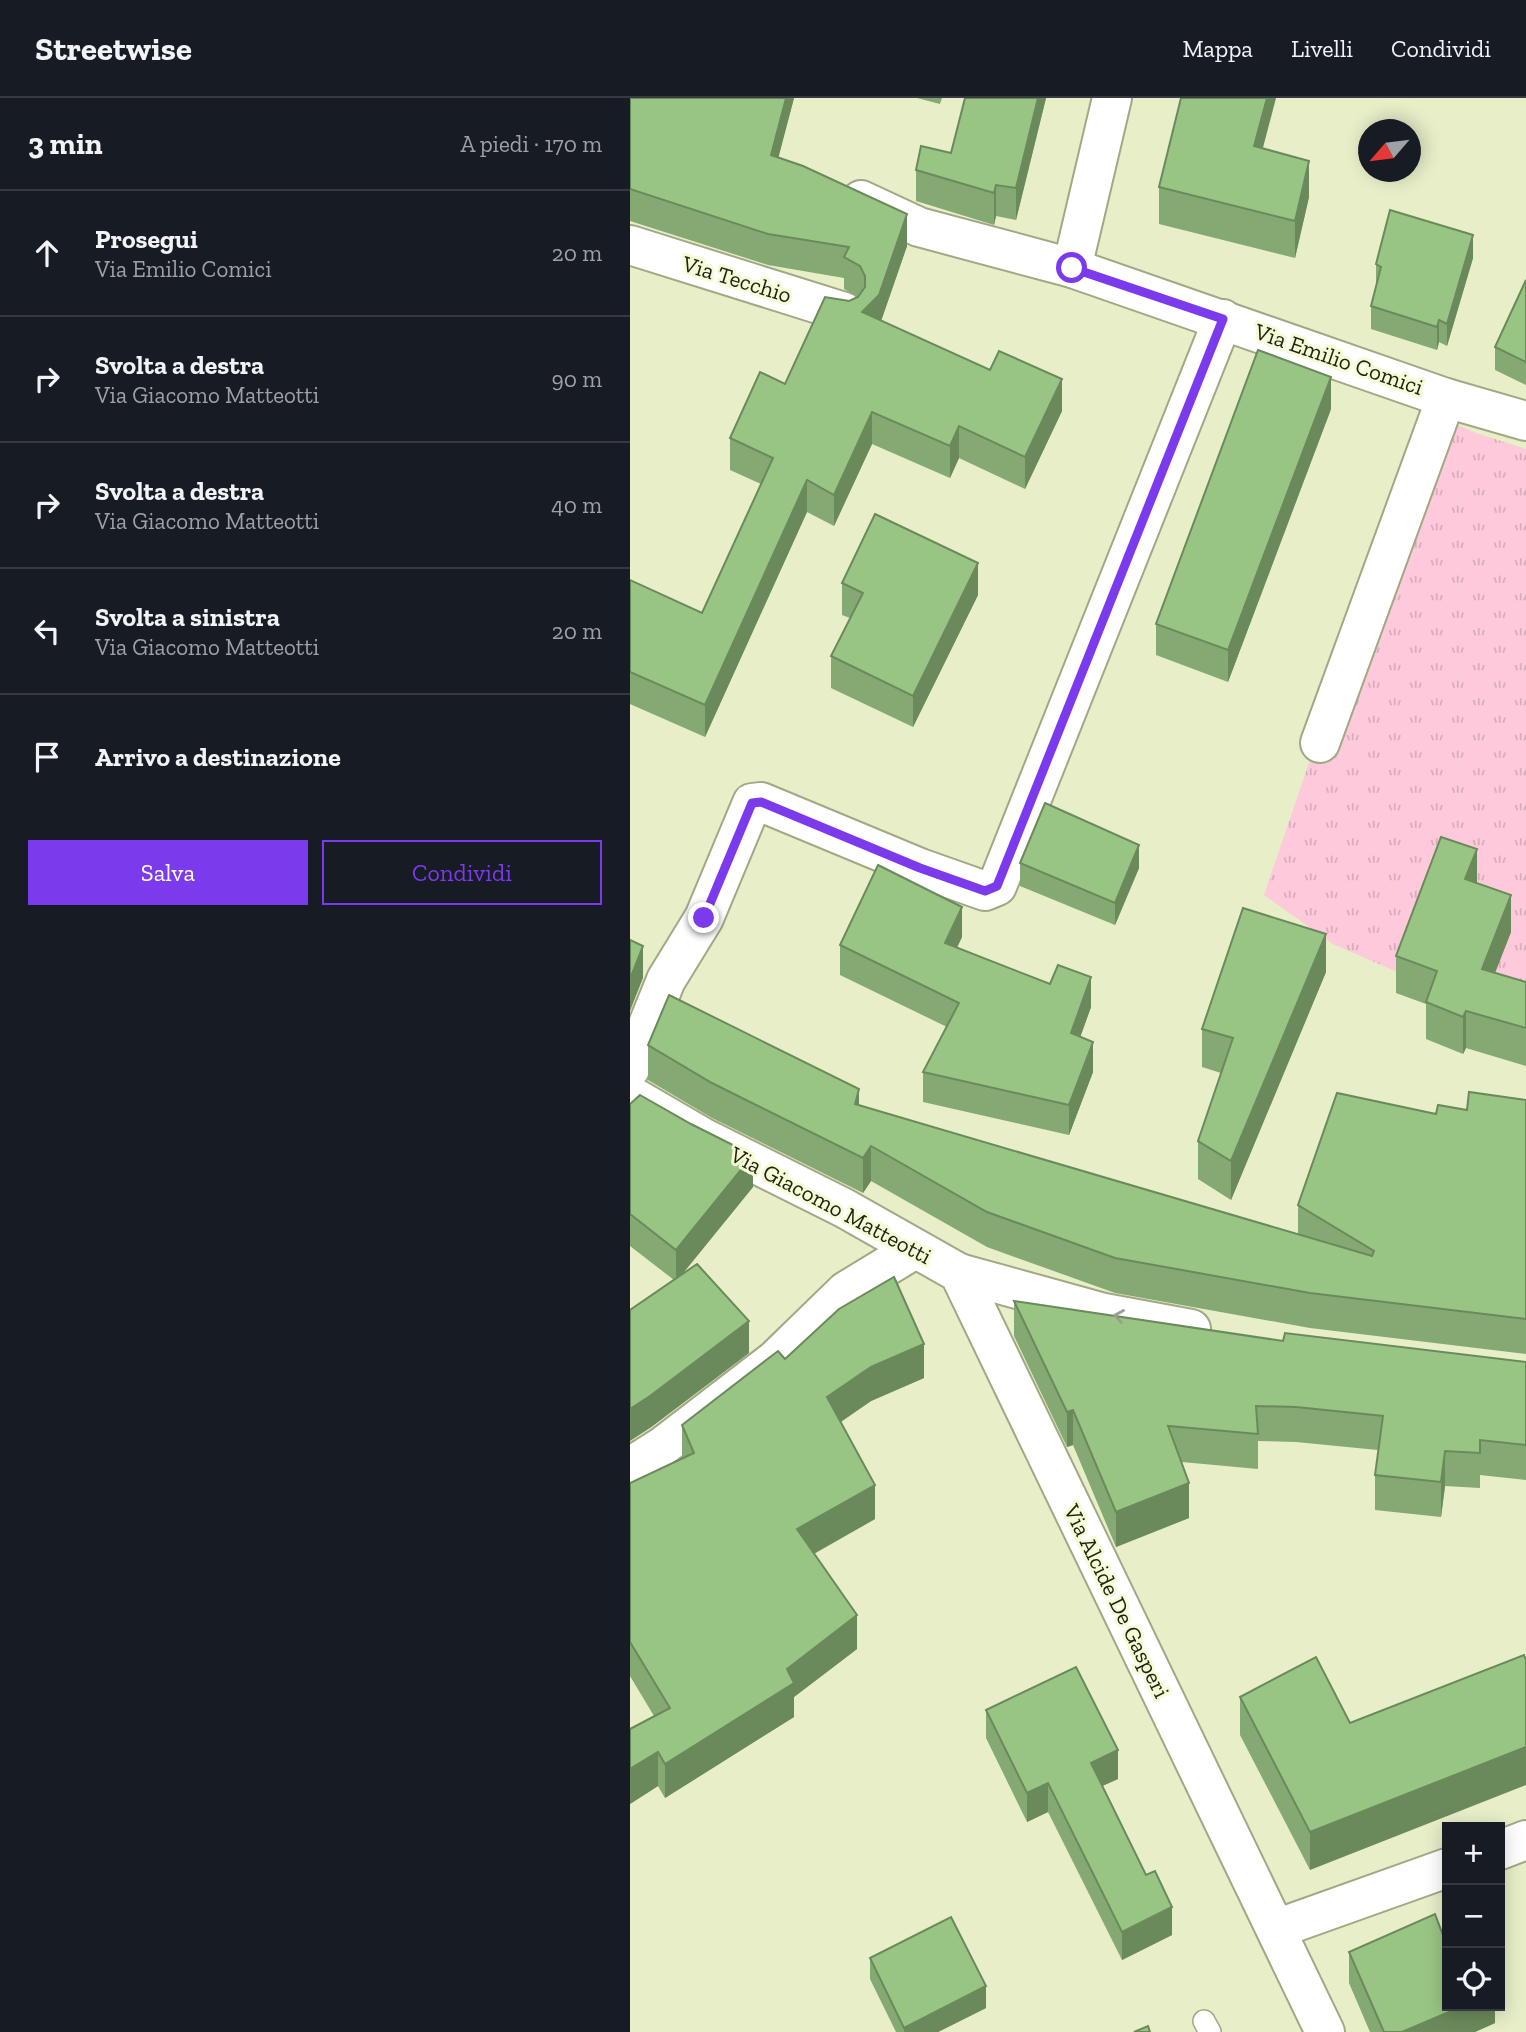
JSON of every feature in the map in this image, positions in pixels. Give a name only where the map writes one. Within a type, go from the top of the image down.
[{"type":"street","points":[[1072,268],[1112,98]]},
{"type":"street","name":"Via Emilio Comici","points":[[825,184],[919,227],[1072,268],[1446,398],[1526,421]]},
{"type":"street","name":"Via Tecchio","points":[[630,245],[844,312]]},
{"type":"street","points":[[630,1069],[666,980],[704,918],[752,803],[761,802],[920,868],[985,891],[997,886],[1223,319]]},
{"type":"street","name":"Via Emilio Comici","points":[[1320,743],[1446,398]]},
{"type":"street","name":"Via Giacomo Matteotti","points":[[630,1095],[702,1137],[844,1208],[959,1273],[1104,1313],[1226,1335]]},
{"type":"street","points":[[630,1467],[663,1446],[775,1360],[846,1291],[915,1249]]},
{"type":"street","name":"Via Alcide De Gasperi","points":[[959,1273],[1325,2032]]},
{"type":"street","points":[[1505,1848],[1526,1840]]},
{"type":"street","points":[[1276,1929],[1442,1870]]},
{"type":"green space","points":[[1444,419],[1476,433],[1526,449],[1526,1025],[1510,1021],[1333,944],[1264,895],[1370,584]]},
{"type":"building","points":[[630,98],[786,98],[771,155],[803,166],[907,214],[879,295],[862,312],[990,370],[999,351],[1062,379],[1025,457],[959,426],[950,446],[872,412],[834,495],[807,480],[705,705],[630,672],[630,580],[702,613],[773,458],[730,438],[760,372],[785,384],[825,297],[849,301],[858,297],[865,287],[865,276],[860,266],[844,257],[849,247],[768,234],[630,189]]},
{"type":"building","points":[[965,98],[1038,98],[1016,188],[996,185],[994,193],[916,170],[921,146],[951,153]]},
{"type":"building","points":[[1181,98],[1267,98],[1254,146],[1309,161],[1295,221],[1159,187]]},
{"type":"building","points":[[1390,210],[1473,235],[1447,324],[1439,320],[1437,327],[1371,306],[1381,267],[1376,264]]},
{"type":"building","points":[[1526,280],[1526,362],[1495,347]]},
{"type":"building","points":[[1258,350],[1331,377],[1228,650],[1156,624]]},
{"type":"building","points":[[875,514],[978,563],[913,696],[831,656],[863,593],[842,583]]},
{"type":"building","points":[[1045,803],[1139,845],[1115,903],[1020,863]]},
{"type":"building","points":[[1441,837],[1477,849],[1465,879],[1511,895],[1482,969],[1526,982],[1526,1028],[1466,1011],[1463,1017],[1426,1002],[1437,971],[1396,956]]},
{"type":"building","points":[[878,865],[962,907],[945,943],[1050,984],[1058,965],[1091,977],[1071,1033],[1093,1042],[1069,1105],[923,1072],[959,1003],[840,945]]},
{"type":"building","points":[[1243,908],[1326,934],[1231,1161],[1198,1141],[1233,1038],[1202,1029]]},
{"type":"building","points":[[630,940],[643,946],[630,979]]},
{"type":"building","points":[[669,995],[859,1089],[855,1104],[1372,1256],[1374,1251],[1298,1205],[1337,1093],[1436,1114],[1438,1105],[1467,1110],[1469,1092],[1526,1100],[1526,1319],[1310,1293],[1115,1258],[987,1212],[871,1146],[863,1158],[712,1083],[648,1045]]},
{"type":"building","points":[[640,1095],[753,1155],[676,1250],[630,1214],[630,1104]]},
{"type":"building","points":[[697,1264],[749,1321],[630,1409],[630,1310]]},
{"type":"building","points":[[894,1277],[924,1344],[871,1367],[827,1397],[875,1485],[797,1529],[857,1615],[787,1669],[794,1683],[665,1764],[658,1752],[630,1769],[630,1729],[670,1708],[630,1642],[630,1483],[694,1453],[682,1425],[778,1351],[785,1359],[839,1309]]},
{"type":"building","points":[[1014,1301],[1283,1341],[1285,1333],[1526,1362],[1526,1445],[1480,1440],[1480,1453],[1445,1451],[1441,1482],[1375,1475],[1383,1416],[1296,1407],[1256,1406],[1258,1434],[1168,1426],[1189,1483],[1116,1512],[1073,1410],[1067,1412]]},
{"type":"building","points":[[1524,1655],[1526,1747],[1310,1832],[1240,1697],[1316,1657],[1350,1723]]},
{"type":"building","points":[[1076,1667],[1118,1750],[1091,1763],[1146,1875],[1155,1871],[1172,1907],[1122,1932],[1048,1783],[1027,1793],[986,1710]]},
{"type":"building","points":[[1435,1914],[1442,1933],[1442,2011],[1451,2011],[1402,2032],[1384,2032],[1349,1952]]},
{"type":"building","points":[[951,1917],[986,1986],[904,2028],[870,1958]]},
{"type":"building","points":[[1148,2026],[1150,2032],[1134,2032]]},
{"type":"route","points":[[704,918],[752,803],[761,802],[920,868],[985,891],[997,886],[1223,319],[1072,268]]}]
